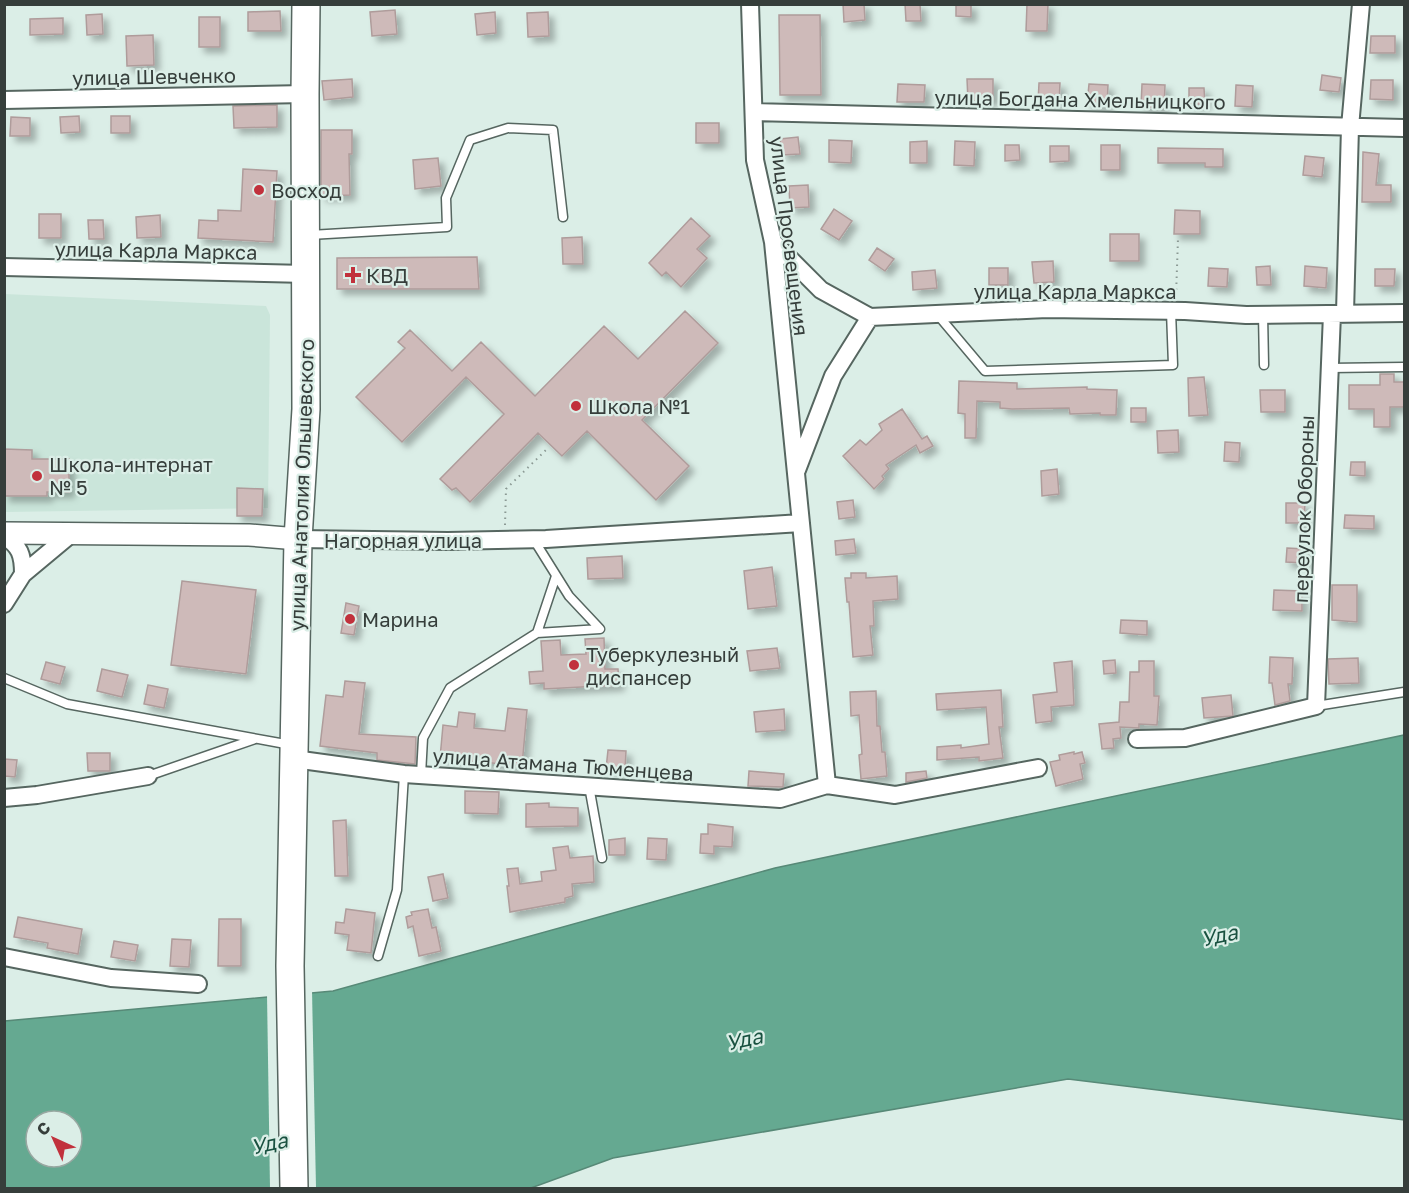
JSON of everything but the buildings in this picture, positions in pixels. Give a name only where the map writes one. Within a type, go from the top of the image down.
[{"type":"highway","name":"улица Анатолия Ольшевского","points":[[294,1188],[290,966],[298,539],[306,409],[304,94],[306,4]]},
{"type":"street","name":"улица Просвещения","points":[[750,4],[755,160],[772,242],[827,785]]},
{"type":"street","name":"переулок Обороны","points":[[1316,706],[1329,368],[1338,314],[1350,127],[1361,4]]},
{"type":"street","name":"улица Шевченко","points":[[4,100],[304,94]]},
{"type":"street","name":"улица Богдана Хмельницкого","points":[[755,112],[1404,128]]},
{"type":"street","points":[[772,242],[821,290],[870,317]]},
{"type":"street","name":"улица Карла Маркса","points":[[4,267],[306,274]]},
{"type":"street","name":"улица Карла Маркса","points":[[870,317],[1047,309],[1263,314],[1404,313]]},
{"type":"street","name":"улица Просвещения","points":[[796,472],[833,376],[870,317]]},
{"type":"street","name":"Нагорная улица","points":[[4,534],[249,535],[298,539],[505,540],[801,522]]},
{"type":"street","points":[[4,534],[16,543],[23,556],[23,574]]},
{"type":"street","points":[[4,604],[23,574],[71,534]]},
{"type":"street","points":[[1137,739],[1185,738],[1316,706]]},
{"type":"street","name":"улица Атамана Тюменцева","points":[[294,752],[412,774],[780,799],[827,785]]},
{"type":"street","points":[[827,785],[895,795],[1038,768]]},
{"type":"street","points":[[4,798],[37,795],[148,776]]},
{"type":"street","points":[[4,957],[111,978],[198,984]]},
{"type":"lane","points":[[306,235],[447,227],[446,198],[470,140],[508,128],[553,130],[563,217]]},
{"type":"lane","points":[[937,314],[985,371],[1173,365],[1173,311]]},
{"type":"lane","points":[[1263,314],[1264,365]]},
{"type":"lane","points":[[1329,368],[1404,367]]},
{"type":"lane","points":[[378,956],[398,890],[412,774],[423,738],[450,688],[537,633],[600,629],[569,596],[534,539]]},
{"type":"lane","points":[[537,633],[556,576]]},
{"type":"lane","points":[[4,678],[67,704],[256,738],[294,752]]},
{"type":"lane","points":[[1316,706],[1404,692]]},
{"type":"lane","points":[[148,776],[256,738]]},
{"type":"lane","points":[[589,786],[602,858]]},
{"type":"path","points":[[1173,311],[1178,239]]},
{"type":"path","points":[[505,540],[506,489],[548,448]]},
{"type":"shaded area","points":[[5,294],[266,306],[270,315],[268,508],[5,512]]},
{"type":"water","name":"Уда","points":[[1404,735],[1404,1120],[1068,1079],[613,1158],[531,1188],[5,1188],[5,1021],[333,991],[775,868]]},
{"type":"pier","points":[[312,990],[316,1188],[270,1188],[267,994]]},
{"type":"place","name":"Восход","points":[[259,190]]},
{"type":"place","name":"КВД","points":[[353,275]]},
{"type":"place","name":"Школа №1","points":[[576,406]]},
{"type":"place","name":"Школа-интернат № 5","points":[[37,476]]},
{"type":"place","name":"Марина","points":[[350,619]]},
{"type":"place","name":"Туберкулезный диспансер","points":[[574,665]]}]
